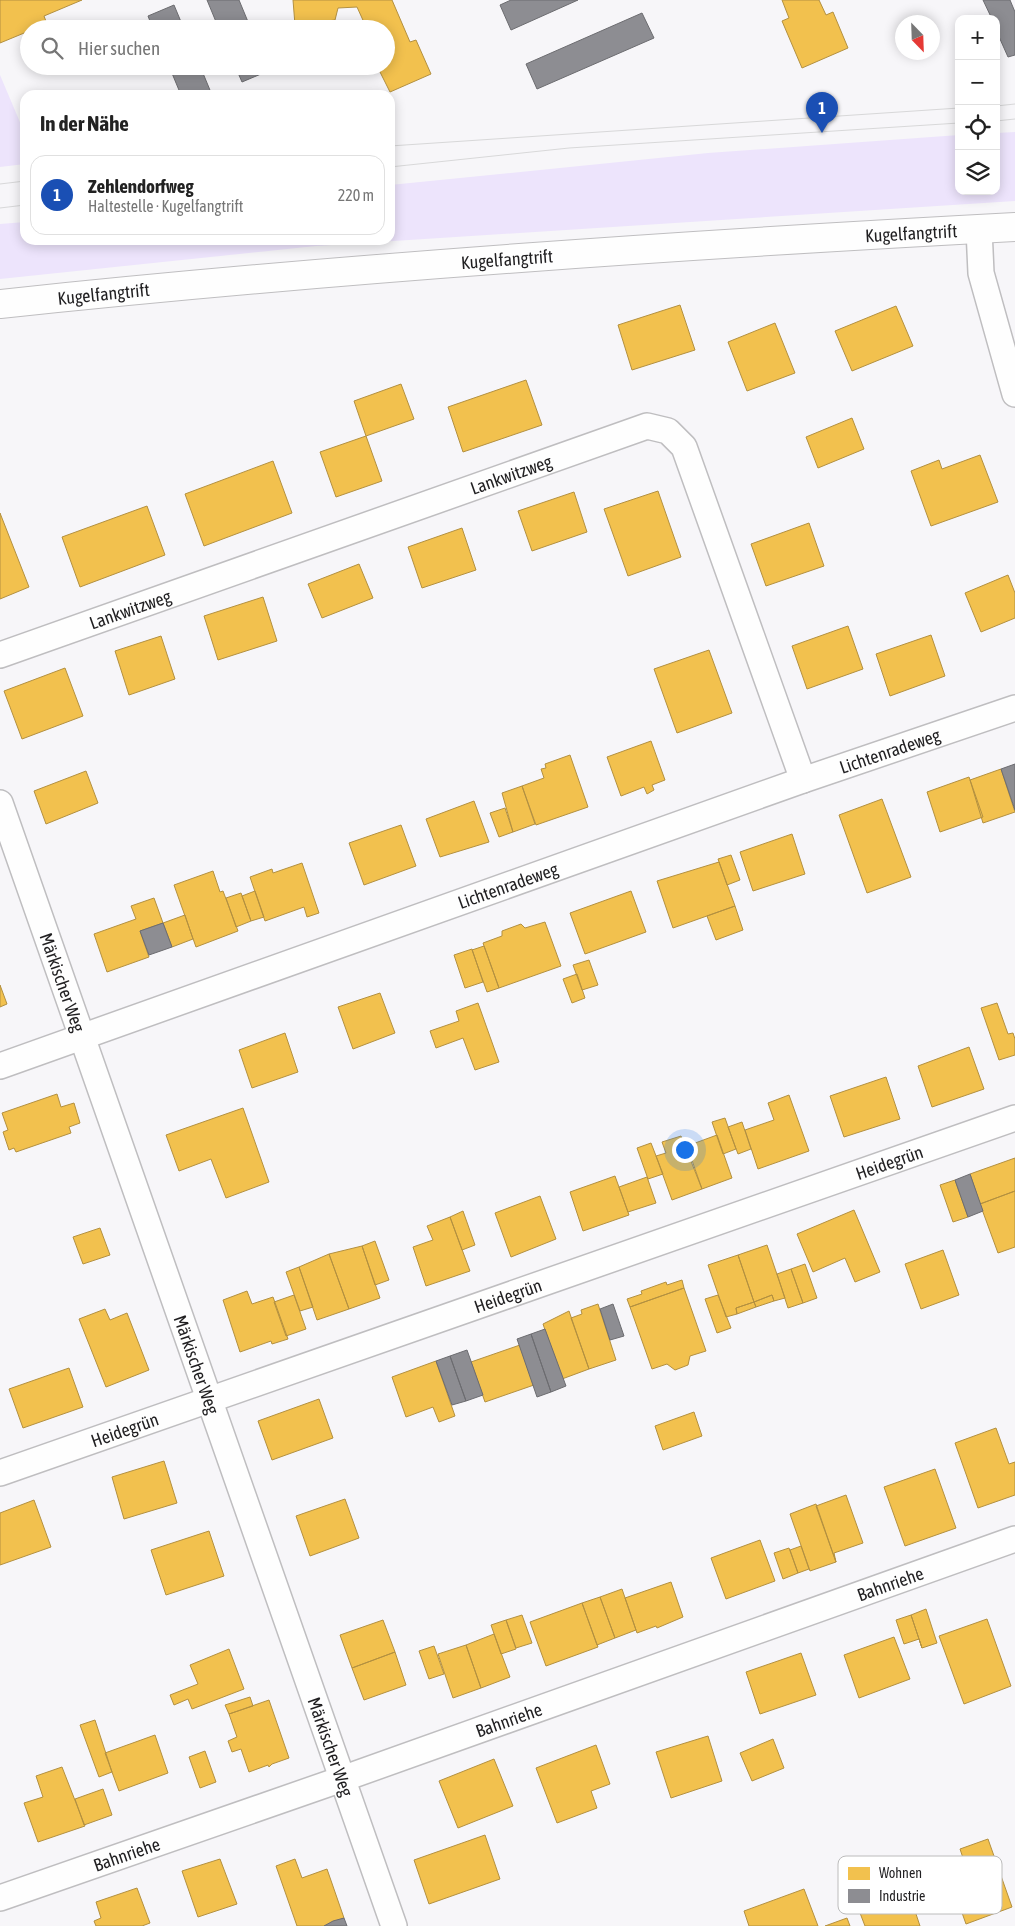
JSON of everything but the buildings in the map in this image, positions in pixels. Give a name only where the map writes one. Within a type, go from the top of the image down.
[{"type":"street","name":"Kugelfangtrift","points":[[0,304],[214,282],[677,247],[1015,227]]},
{"type":"street","points":[[979,229],[981,273],[1015,394]]},
{"type":"street","name":"Lankwitzweg","points":[[0,655],[647,426],[668,431],[684,446],[802,780]]},
{"type":"street","name":"Lichtenradeweg","points":[[0,1066],[802,780],[1015,708]]},
{"type":"street","name":"Märkischer Weg","points":[[0,803],[394,1926]]},
{"type":"street","name":"Heidegrün","points":[[0,1473],[1015,1118]]},
{"type":"street","name":"Bahnriehe","points":[[0,1898],[342,1779],[1015,1539]]},
{"type":"shaded area","points":[[0,75],[20,122],[20,165],[0,167]]},
{"type":"shaded area","points":[[1015,132],[1015,201],[395,241],[395,184],[708,153],[955,135],[955,195],[1000,195],[1000,133]]},
{"type":"shaded area","points":[[20,222],[20,245],[332,245],[316,246],[0,279],[0,224]]},
{"type":"tram line","points":[[1000,106],[1015,104]]},
{"type":"tram line","points":[[395,146],[955,108]]},
{"type":"tram line","points":[[1000,121],[1015,119]]},
{"type":"tram line","points":[[395,166],[569,148],[955,123]]},
{"type":"tram line","points":[[0,184],[20,182]]},
{"type":"tram line","points":[[0,208],[20,206]]},
{"type":"place","name":"Zehlendorfweg","points":[[822,133]]}]
